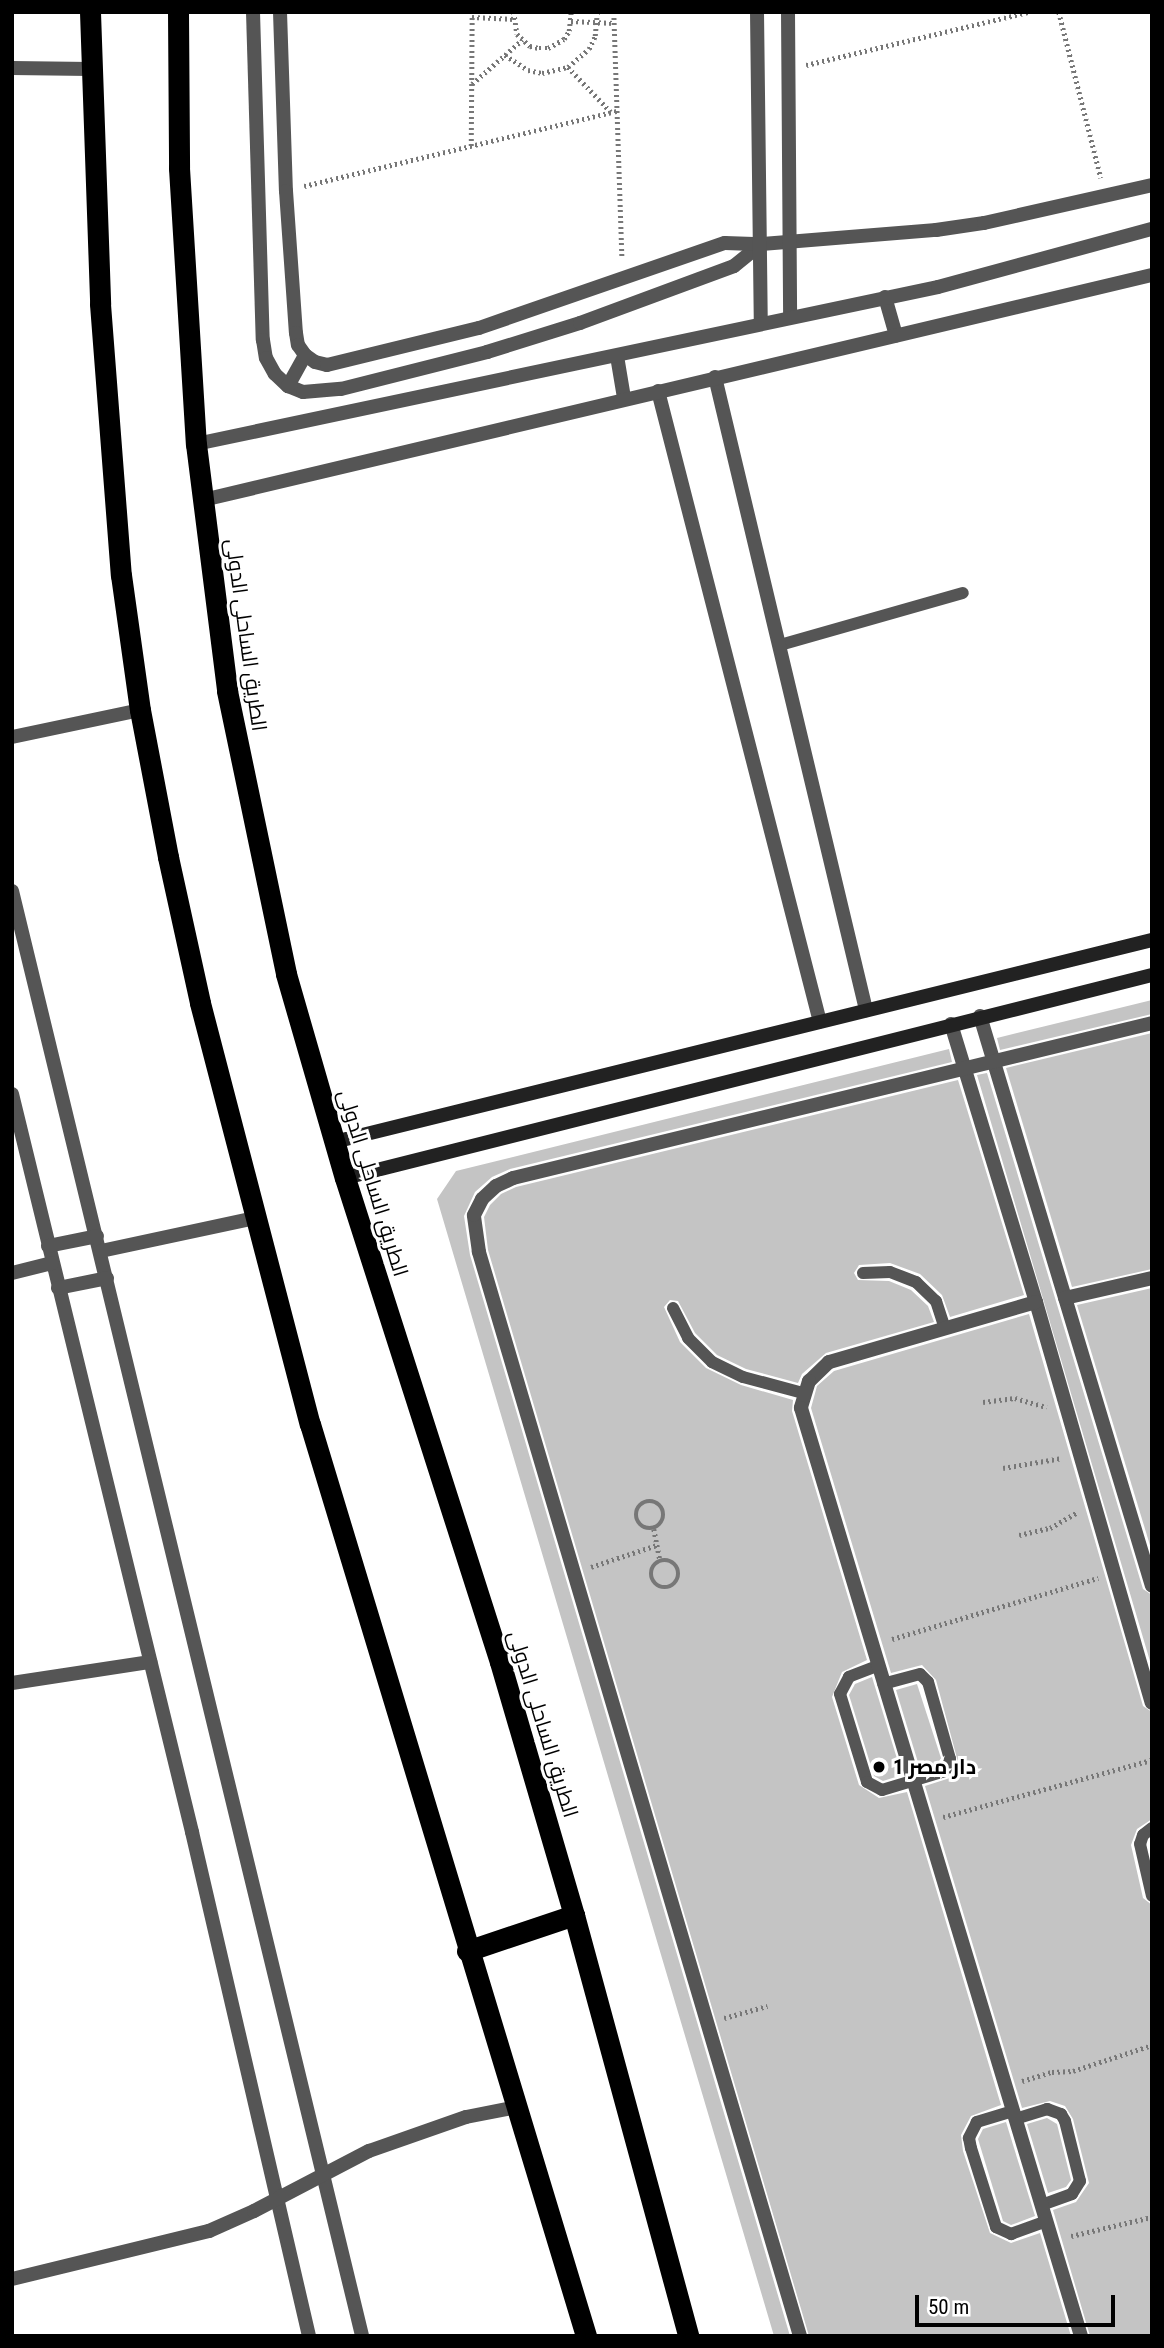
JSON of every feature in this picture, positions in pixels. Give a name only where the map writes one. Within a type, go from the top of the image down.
[{"type":"highway","points":[[90,12],[100,303],[121,575],[140,710],[200,1003],[310,1424],[467,1951],[586,2336]]},
{"type":"highway","name":"الطريق الساحلى الدولى","points":[[177,12],[179,168],[196,444],[227,691],[286,974],[345,1178],[500,1662],[574,1915],[688,2336]]},
{"type":"highway","points":[[467,1951],[574,1915]]},
{"type":"street","points":[[253,12],[263,340],[266,358],[275,374],[288,386],[303,392],[341,390],[487,352],[580,323],[734,266],[761,244]]},
{"type":"street","points":[[280,12],[286,191],[296,333],[298,345],[305,355],[315,362],[339,364],[479,328],[725,243],[789,242],[972,225],[1152,185]]},
{"type":"street","points":[[757,12],[761,323]]},
{"type":"street","points":[[788,12],[790,317]]},
{"type":"street","points":[[12,68],[90,69]]},
{"type":"street","points":[[196,444],[938,287],[1152,229]]},
{"type":"street","points":[[203,500],[624,398],[1152,275]]},
{"type":"street","points":[[885,298],[896,335]]},
{"type":"street","points":[[288,386],[305,355]]},
{"type":"street","points":[[617,356],[624,398]]},
{"type":"street","points":[[715,377],[866,1010]]},
{"type":"street","points":[[658,391],[820,1022]]},
{"type":"street","points":[[12,737],[140,710]]},
{"type":"street","points":[[12,891],[362,2336]]},
{"type":"street","points":[[334,1142],[1152,940]]},
{"type":"street","points":[[345,1178],[980,1016],[1152,975]]},
{"type":"street","points":[[980,1016],[1152,1586]]},
{"type":"street","points":[[800,2336],[479,1252],[474,1215],[482,1199],[496,1186],[513,1178],[1152,1023]]},
{"type":"street","points":[[951,1024],[1036,1302],[1152,1703]]},
{"type":"street","points":[[12,1094],[150,1662],[309,2336]]},
{"type":"street","points":[[101,1251],[255,1218]]},
{"type":"street","points":[[48,1247],[97,1236]]},
{"type":"street","points":[[12,1273],[52,1264]]},
{"type":"street","points":[[58,1288],[107,1278]]},
{"type":"street","points":[[1065,1298],[1152,1278]]},
{"type":"street","points":[[1036,1302],[829,1362],[818,1370],[803,1393],[803,1423],[1081,2336]]},
{"type":"street","points":[[12,1683],[150,1662]]},
{"type":"street","points":[[12,2279],[185,2239],[232,2222],[369,2151],[417,2132],[517,2107]]},
{"type":"lane","points":[[780,645],[963,593]]},
{"type":"lane","points":[[863,1273],[890,1272],[916,1282],[936,1301],[946,1328]]},
{"type":"lane","points":[[673,1308],[688,1338],[712,1362],[743,1377],[803,1393]]},
{"type":"lane","points":[[877,1666],[849,1678],[840,1694],[867,1782],[882,1790],[945,1771],[950,1766],[928,1682],[920,1674],[883,1684]]},
{"type":"lane","points":[[1152,1828],[1143,1835],[1140,1844],[1152,1896]]},
{"type":"lane","points":[[1042,2205],[1072,2194],[1080,2181],[1081,2174],[1061,2114],[1047,2109],[977,2122],[969,2138],[996,2227],[1011,2234],[1046,2221]]},
{"type":"path","points":[[514,12],[513,19],[522,40],[538,48],[557,45],[569,31],[570,12]]},
{"type":"path","points":[[505,55],[528,70],[542,73],[568,67],[589,49],[598,23],[597,12]]},
{"type":"path","points":[[614,12],[614,111],[622,280]]},
{"type":"path","points":[[788,69],[1030,12]]},
{"type":"path","points":[[1059,12],[1105,196]]},
{"type":"path","points":[[471,146],[472,15],[513,19]]},
{"type":"path","points":[[571,21],[614,23]]},
{"type":"path","points":[[471,85],[522,40]]},
{"type":"path","points":[[568,67],[614,111]]},
{"type":"path","points":[[286,191],[614,111]]},
{"type":"path","points":[[983,1402],[1015,1398],[1068,1414]]},
{"type":"path","points":[[1003,1468],[1080,1455]]},
{"type":"path","points":[[646,1502],[660,1505],[664,1511],[660,1525],[654,1529],[639,1526],[636,1519],[639,1506],[646,1502]]},
{"type":"path","points":[[1019,1535],[1050,1528],[1094,1502]]},
{"type":"path","points":[[654,1529],[660,1561],[651,1572],[652,1579],[656,1585],[670,1588],[676,1584],[678,1570],[674,1564],[660,1561]]},
{"type":"path","points":[[574,1573],[657,1545]]},
{"type":"path","points":[[871,1646],[1114,1573]]},
{"type":"path","points":[[925,1822],[1152,1760]]},
{"type":"path","points":[[706,2023],[767,2006]]},
{"type":"path","points":[[1006,2086],[1052,2072],[1073,2071],[1152,2045]]},
{"type":"path","points":[[1052,2241],[1152,2217]]},
{"type":"building","points":[[1152,1000],[1152,1014],[1000,1050],[997,1038]]},
{"type":"building","points":[[1152,1033],[1152,1269],[1072,1287],[1006,1068]]},
{"type":"building","points":[[949,1049],[952,1062],[510,1169],[492,1177],[475,1192],[464,1216],[470,1255],[790,2336],[774,2336],[437,1199],[456,1171]]},
{"type":"building","points":[[987,1073],[1143,1589],[1152,1595],[1152,1668],[977,1075]]},
{"type":"building","points":[[958,1080],[1024,1295],[950,1317],[942,1295],[920,1274],[890,1263],[859,1265],[854,1273],[858,1280],[889,1281],[911,1290],[928,1306],[934,1322],[826,1353],[802,1374],[798,1383],[746,1369],[717,1355],[695,1333],[678,1301],[670,1300],[664,1307],[680,1342],[706,1368],[741,1385],[793,1400],[792,1411],[867,1660],[842,1672],[832,1697],[859,1785],[879,1798],[907,1792],[1001,2105],[971,2116],[961,2135],[963,2151],[990,2233],[1011,2243],[1040,2233],[1071,2336],[809,2336],[488,1250],[484,1217],[490,1205],[501,1194],[516,1187]]},
{"type":"building","points":[[1152,1288],[1152,1552],[1077,1305]]},
{"type":"building","points":[[1029,1314],[1143,1706],[1152,1712],[1152,1819],[1137,1829],[1131,1845],[1143,1898],[1152,1905],[1152,2336],[1090,2336],[1053,2210],[1076,2202],[1089,2183],[1073,2119],[1065,2106],[1050,2101],[1022,2108],[925,1786],[950,1778],[958,1762],[936,1680],[922,1665],[891,1673],[811,1408],[817,1386],[834,1371]]},
{"type":"building","points":[[872,1677],[902,1775],[883,1781],[874,1776],[849,1695],[855,1684]]},
{"type":"building","points":[[917,1684],[941,1758],[939,1764],[920,1769],[896,1690]]},
{"type":"building","points":[[1047,2118],[1057,2124],[1071,2180],[1066,2187],[1048,2193],[1027,2124]]},
{"type":"building","points":[[1006,2122],[1035,2216],[1011,2225],[1003,2221],[978,2139],[983,2129]]},
{"type":"place","name":"دار مصر 1","points":[[879,1767]]}]
